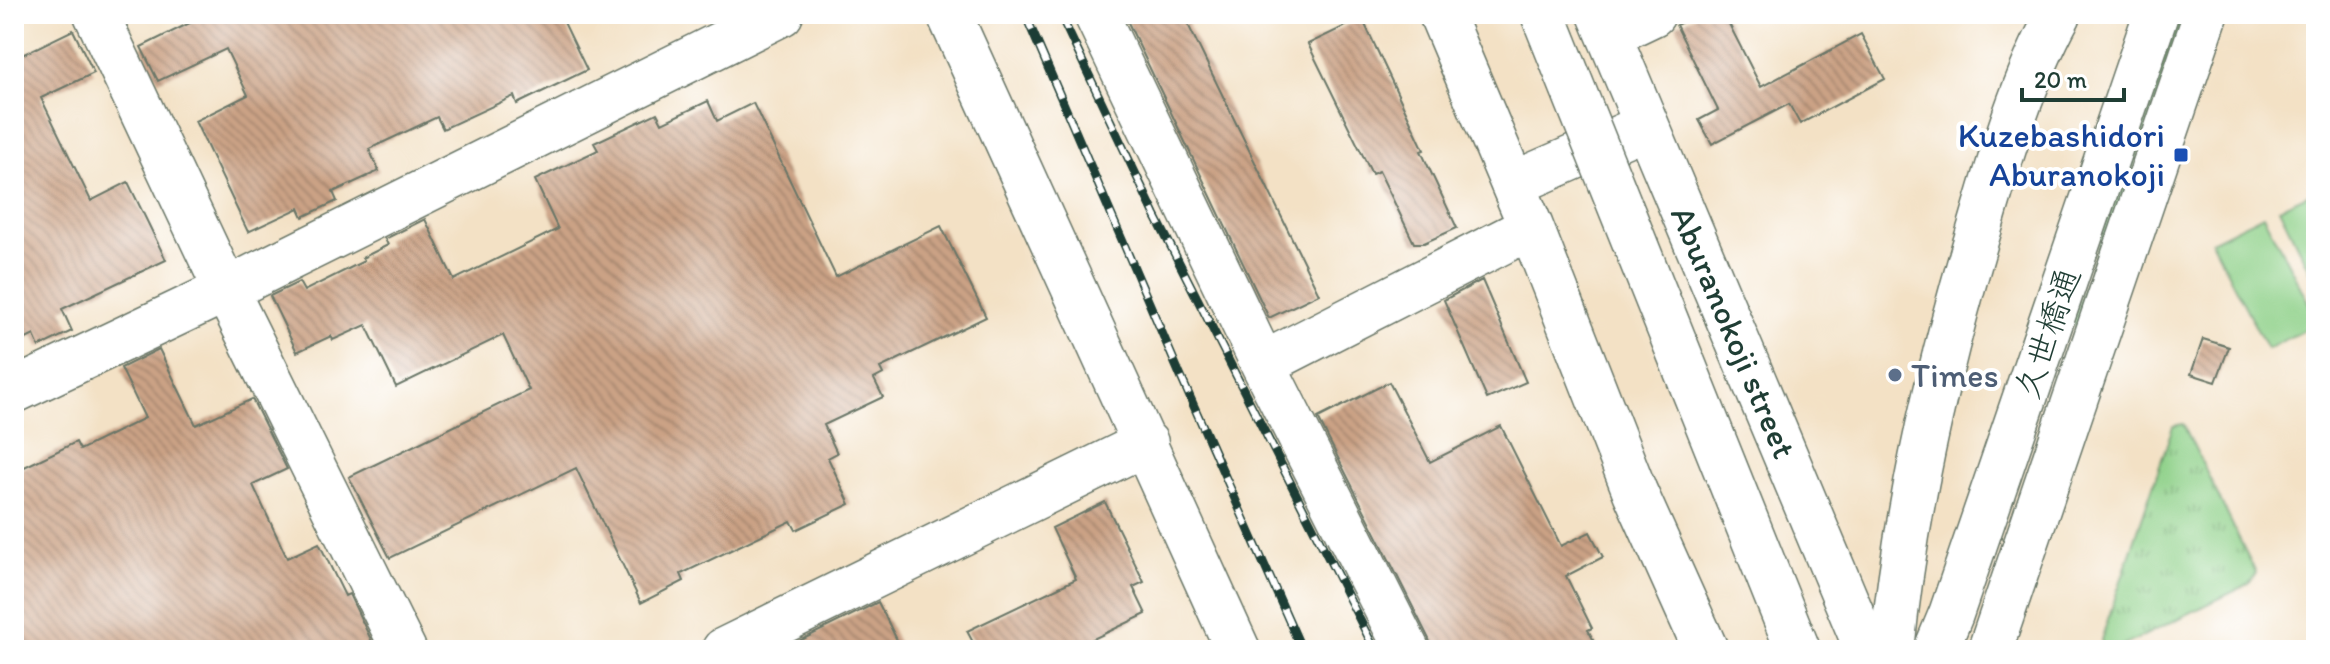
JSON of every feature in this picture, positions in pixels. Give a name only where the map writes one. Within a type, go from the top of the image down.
[{"type":"main road","points":[[96,14],[226,290],[404,650]]},
{"type":"main road","points":[[14,391],[226,290],[781,14]]},
{"type":"main road","points":[[949,14],[1238,650]]},
{"type":"main road","points":[[1096,14],[1263,364],[1407,650]]},
{"type":"main road","points":[[1441,14],[1531,227],[1635,492],[1706,650]]},
{"type":"main road","points":[[1543,14],[1798,650]]},
{"type":"main road","points":[[1604,25],[1653,14]]},
{"type":"main road","points":[[1892,650],[1898,586],[1917,473],[1962,288],[2016,111],[2059,14]]},
{"type":"main road","name":"久世橋通","points":[[1936,650],[1951,614],[2156,14]]},
{"type":"main road","name":"久世橋通","points":[[1990,650],[2206,14]]},
{"type":"main road","name":"Aburanokoji street","points":[[1604,25],[1867,650]]},
{"type":"main road","points":[[1513,184],[1648,126]]},
{"type":"main road","points":[[1263,364],[1531,227]]},
{"type":"main road","points":[[2045,339],[2091,356]]},
{"type":"main road","points":[[724,650],[1146,443]]},
{"type":"green space","points":[[2178,14],[2187,15],[2079,327],[2075,326],[2072,321]]},
{"type":"green space","points":[[2316,191],[2316,284],[2279,208]]},
{"type":"green space","points":[[2263,215],[2316,317],[2316,324],[2267,349],[2211,241]]},
{"type":"green space","points":[[2183,424],[2256,573],[2249,584],[2115,650],[2104,650],[2101,640],[2173,426]]},
{"type":"building","points":[[208,14],[560,14],[587,70],[517,104],[514,96],[443,129],[437,117],[369,149],[379,171],[333,192],[337,201],[303,217],[299,208],[248,232],[195,121],[248,95],[226,49],[158,81],[141,47]]},
{"type":"building","points":[[1124,14],[1183,14],[1319,294],[1269,318]]},
{"type":"building","points":[[1699,14],[1724,14],[1761,87],[1861,34],[1885,79],[1800,124],[1789,104],[1712,144],[1699,120],[1718,110],[1676,25]]},
{"type":"building","points":[[1362,18],[1457,228],[1424,243],[1414,243],[1379,171],[1372,174],[1308,44]]},
{"type":"building","points":[[73,30],[94,73],[41,98],[91,201],[128,182],[166,260],[62,309],[72,331],[39,347],[34,335],[14,345],[14,43],[20,56]]},
{"type":"building","points":[[708,101],[717,121],[753,103],[836,277],[941,226],[986,317],[880,368],[883,374],[874,379],[883,397],[824,425],[837,453],[828,458],[850,504],[796,530],[791,521],[681,574],[684,581],[641,603],[576,468],[390,558],[349,477],[529,390],[503,335],[396,387],[366,325],[333,340],[331,336],[297,352],[270,296],[299,282],[304,291],[364,261],[362,258],[388,245],[385,239],[425,219],[454,280],[558,229],[535,180],[598,150],[594,143],[657,113],[662,123]]},
{"type":"building","points":[[1482,280],[1526,382],[1487,399],[1444,300]]},
{"type":"building","points":[[2203,339],[2229,347],[2216,382],[2191,374]]},
{"type":"building","points":[[159,349],[196,425],[252,399],[287,469],[253,485],[287,558],[319,543],[345,596],[349,594],[376,650],[14,650],[14,472],[76,442],[80,450],[145,418],[121,368]]},
{"type":"building","points":[[1389,382],[1430,462],[1501,426],[1561,546],[1590,532],[1603,557],[1566,576],[1592,628],[1588,630],[1599,650],[1432,650],[1318,418]]},
{"type":"building","points":[[1105,502],[1144,582],[1133,587],[1146,614],[1070,650],[977,650],[967,631],[1076,579],[1052,528]]},
{"type":"building","points":[[878,602],[902,650],[781,650]]},
{"type":"railway","points":[[1025,14],[1302,650]]},
{"type":"railway","points":[[1060,14],[1155,215],[1375,650]]},
{"type":"place","name":"Kuzebashidori Aburanokoji","points":[[2181,155]]},
{"type":"place","name":"Times","points":[[1895,375]]}]
